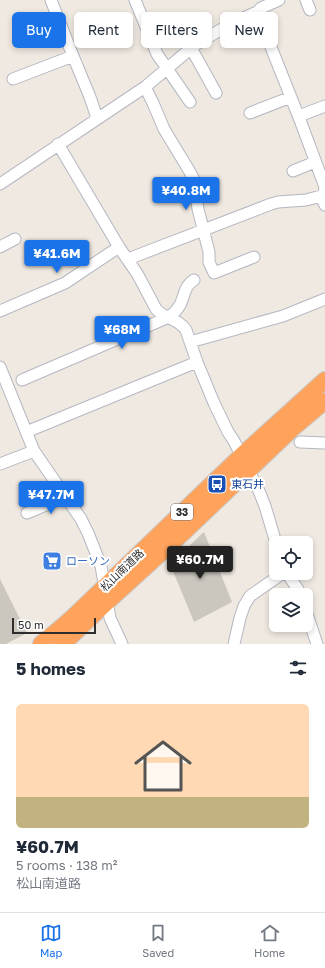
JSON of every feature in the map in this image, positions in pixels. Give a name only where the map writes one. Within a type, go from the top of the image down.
[{"type":"highway","name":"松山南道路","points":[[63,644],[185,531],[245,463],[325,380]]},
{"type":"highway","name":"松山南道路","points":[[41,644],[104,586],[245,463],[292,429],[325,401]]},
{"type":"street","points":[[51,0],[97,118]]},
{"type":"street","points":[[135,0],[157,54],[190,102]]},
{"type":"street","points":[[212,35],[259,7],[279,0]]},
{"type":"street","points":[[128,259],[278,202],[325,198],[325,187],[259,7]]},
{"type":"street","points":[[0,184],[145,87],[191,48],[216,93]]},
{"type":"street","points":[[13,79],[73,56]]},
{"type":"street","points":[[145,87],[164,129],[194,180],[198,209],[209,252],[209,262],[214,273],[254,257]]},
{"type":"street","points":[[250,113],[291,97]]},
{"type":"street","points":[[299,116],[325,106]]},
{"type":"street","points":[[58,144],[119,247],[138,275],[158,312],[178,322],[186,330],[214,403],[265,506],[274,536]]},
{"type":"street","points":[[293,171],[316,162]]},
{"type":"street","points":[[0,247],[15,239]]},
{"type":"street","points":[[0,311],[65,283],[119,247]]},
{"type":"street","points":[[22,380],[169,317],[180,305],[187,285],[194,280]]},
{"type":"street","points":[[190,342],[283,316],[325,299]]},
{"type":"street","points":[[26,432],[197,362]]},
{"type":"street","points":[[0,367],[34,451],[88,532],[101,566],[110,618],[122,644]]},
{"type":"street","points":[[300,442],[325,444]]},
{"type":"street","points":[[0,464],[34,451]]},
{"type":"street","points":[[27,513],[65,497]]},
{"type":"street","points":[[234,644],[244,606],[250,596],[273,580]]},
{"type":"street","points":[[313,632],[317,644]]},
{"type":"building","points":[[204,532],[232,602],[194,622],[170,564]]},
{"type":"building","points":[[0,579],[27,633],[6,644],[0,644]]},
{"type":"place","name":"東石井","points":[[217,484]]},
{"type":"place","name":"ローソン","points":[[52,561]]}]
